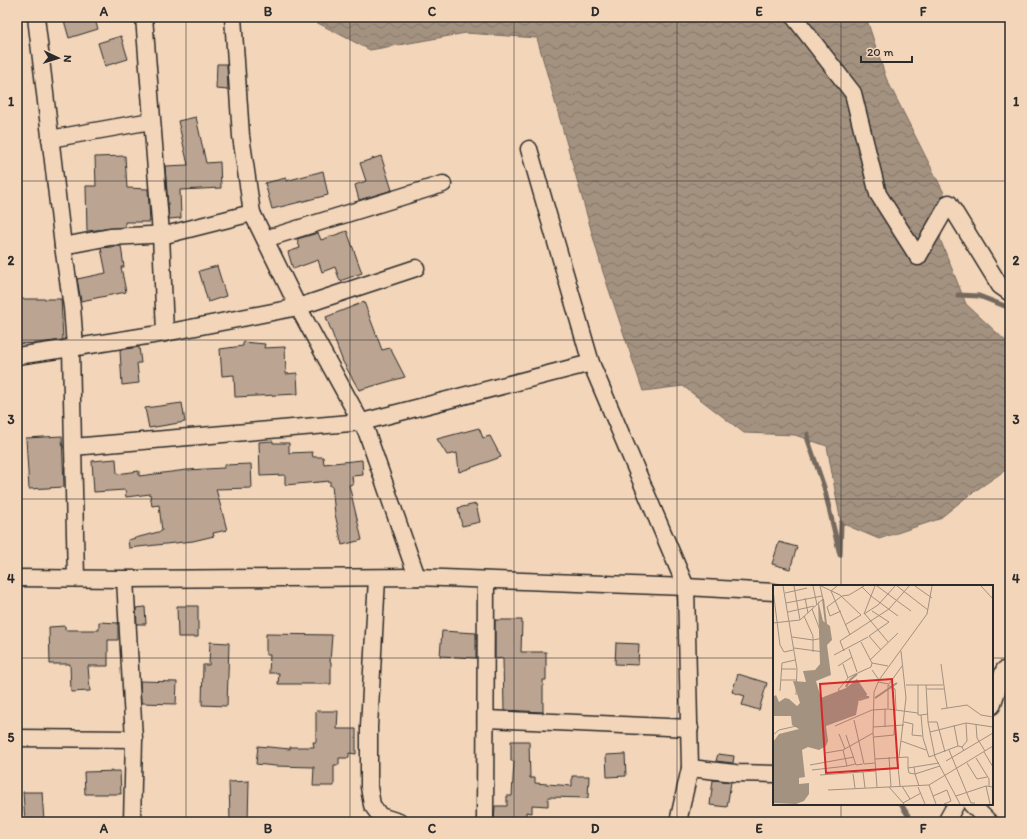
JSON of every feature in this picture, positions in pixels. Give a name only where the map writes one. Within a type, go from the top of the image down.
[{"type":"street","points":[[36,17],[62,246],[72,307],[76,578]]},
{"type":"street","points":[[144,17],[161,234],[165,333]]},
{"type":"street","points":[[233,17],[241,136],[252,213],[298,307],[367,433],[417,577]]},
{"type":"street","points":[[794,17],[853,93],[878,194],[918,257],[949,203],[1000,286],[1010,293]]},
{"type":"street","points":[[50,139],[151,121]]},
{"type":"street","points":[[528,149],[591,363],[686,587],[690,768],[678,822]]},
{"type":"street","points":[[265,239],[443,184]]},
{"type":"street","points":[[62,246],[110,237],[170,234],[252,213]]},
{"type":"street","points":[[17,356],[165,333],[298,307],[416,268]]},
{"type":"street","points":[[73,446],[362,422],[591,363]]},
{"type":"street","points":[[17,578],[125,579],[417,577],[686,587],[773,592]]},
{"type":"street","points":[[377,578],[369,727],[369,787],[372,805],[380,816],[400,822]]},
{"type":"street","points":[[125,579],[134,739],[132,822]]},
{"type":"street","points":[[485,822],[486,580]]},
{"type":"street","points":[[993,702],[1002,669]]},
{"type":"street","points":[[486,720],[690,728]]},
{"type":"street","points":[[17,738],[134,739]]},
{"type":"street","points":[[690,768],[735,773],[773,774]]},
{"type":"street","points":[[946,822],[955,805]]},
{"type":"street","points":[[971,805],[989,822]]},
{"type":"water","points":[[308,17],[866,17],[886,78],[949,203],[940,239],[966,304],[1010,345],[1010,467],[969,495],[939,519],[879,539],[841,523],[827,446],[795,435],[744,433],[683,386],[643,391],[603,272],[537,38],[466,33],[370,50]]},
{"type":"building","points":[[63,17],[94,17],[98,29],[69,38]]},
{"type":"building","points":[[121,36],[128,59],[105,66],[98,43]]},
{"type":"building","points":[[217,64],[227,64],[228,90],[216,89]]},
{"type":"building","points":[[196,117],[206,163],[220,162],[221,188],[180,190],[181,218],[169,219],[165,166],[188,165],[178,121]]},
{"type":"building","points":[[125,156],[127,188],[148,189],[150,222],[125,222],[125,227],[87,231],[86,186],[96,186],[95,157]]},
{"type":"building","points":[[381,156],[392,190],[359,200],[355,185],[366,181],[360,163]]},
{"type":"building","points":[[323,171],[328,195],[272,209],[265,183],[286,178],[286,181]]},
{"type":"building","points":[[347,231],[362,273],[340,281],[335,267],[322,272],[318,260],[293,269],[288,252],[300,248],[297,239],[318,233],[321,240]]},
{"type":"building","points":[[121,246],[124,267],[121,267],[126,292],[81,301],[77,279],[106,273],[101,248]]},
{"type":"building","points":[[217,266],[226,296],[208,302],[199,271]]},
{"type":"building","points":[[17,299],[61,299],[63,340],[17,344]]},
{"type":"building","points":[[364,302],[382,350],[390,348],[405,377],[359,390],[343,362],[326,317]]},
{"type":"building","points":[[243,342],[265,344],[264,348],[285,347],[286,374],[297,373],[298,394],[235,397],[234,375],[222,376],[220,349],[243,346]]},
{"type":"building","points":[[139,347],[141,363],[137,363],[139,383],[122,385],[120,350]]},
{"type":"building","points":[[182,403],[185,422],[149,428],[145,408]]},
{"type":"building","points":[[479,428],[483,438],[490,436],[501,457],[459,472],[457,453],[447,455],[437,439]]},
{"type":"building","points":[[62,436],[64,487],[29,489],[26,438]]},
{"type":"building","points":[[273,441],[273,443],[289,443],[289,453],[312,452],[313,457],[323,457],[324,464],[362,460],[363,475],[352,476],[353,484],[349,485],[362,540],[342,545],[330,481],[285,485],[285,475],[260,476],[259,442]]},
{"type":"building","points":[[116,459],[117,474],[139,471],[139,476],[187,470],[224,468],[224,465],[251,464],[252,488],[216,489],[227,530],[213,533],[214,536],[193,541],[129,548],[128,540],[162,531],[159,505],[152,506],[150,494],[126,497],[125,490],[94,492],[92,461]]},
{"type":"building","points":[[476,504],[480,522],[462,526],[458,508]]},
{"type":"building","points":[[779,542],[797,547],[790,569],[772,564]]},
{"type":"building","points":[[177,606],[198,606],[198,637],[178,637]]},
{"type":"building","points":[[145,607],[146,624],[137,624],[136,608]]},
{"type":"building","points":[[495,620],[522,620],[521,652],[546,652],[546,680],[543,680],[543,712],[504,710],[503,658],[495,659]]},
{"type":"building","points":[[99,622],[118,623],[118,640],[108,640],[108,666],[88,666],[90,691],[71,692],[70,664],[50,664],[49,627],[65,626],[65,630],[99,630]]},
{"type":"building","points":[[442,631],[476,633],[476,658],[440,656]]},
{"type":"building","points":[[266,634],[332,635],[330,662],[331,684],[278,684],[279,673],[269,673],[270,655],[266,655]]},
{"type":"building","points":[[210,642],[229,643],[227,706],[202,705],[203,665],[209,665]]},
{"type":"building","points":[[616,643],[639,644],[638,665],[615,664]]},
{"type":"building","points":[[738,674],[767,683],[759,710],[742,705],[745,696],[732,692]]},
{"type":"building","points":[[140,681],[177,682],[176,704],[141,703]]},
{"type":"building","points":[[316,711],[338,711],[337,729],[356,729],[356,754],[349,753],[349,758],[339,758],[339,765],[334,765],[334,786],[313,786],[314,767],[256,764],[258,746],[290,749],[290,747],[314,747],[313,742],[316,742]]},
{"type":"building","points":[[511,741],[529,741],[530,778],[535,778],[535,783],[572,786],[572,776],[589,776],[588,798],[548,797],[548,806],[532,805],[532,813],[526,812],[526,822],[494,822],[495,806],[507,806],[507,796],[512,796],[514,761],[511,761]]},
{"type":"building","points":[[625,754],[626,776],[607,777],[606,755]]},
{"type":"building","points":[[718,754],[734,756],[733,763],[716,761]]},
{"type":"building","points":[[120,771],[121,794],[85,794],[84,772]]},
{"type":"building","points":[[713,780],[731,782],[727,807],[710,805]]},
{"type":"building","points":[[249,781],[248,822],[230,822],[229,782]]},
{"type":"building","points":[[23,792],[42,792],[44,822],[25,822]]},
{"type":"waterway","points":[[958,295],[979,296],[1010,308]]},
{"type":"waterway","points":[[808,434],[808,440],[824,487],[840,555],[841,523]]},
{"type":"waterway","points":[[902,805],[912,822]]}]
